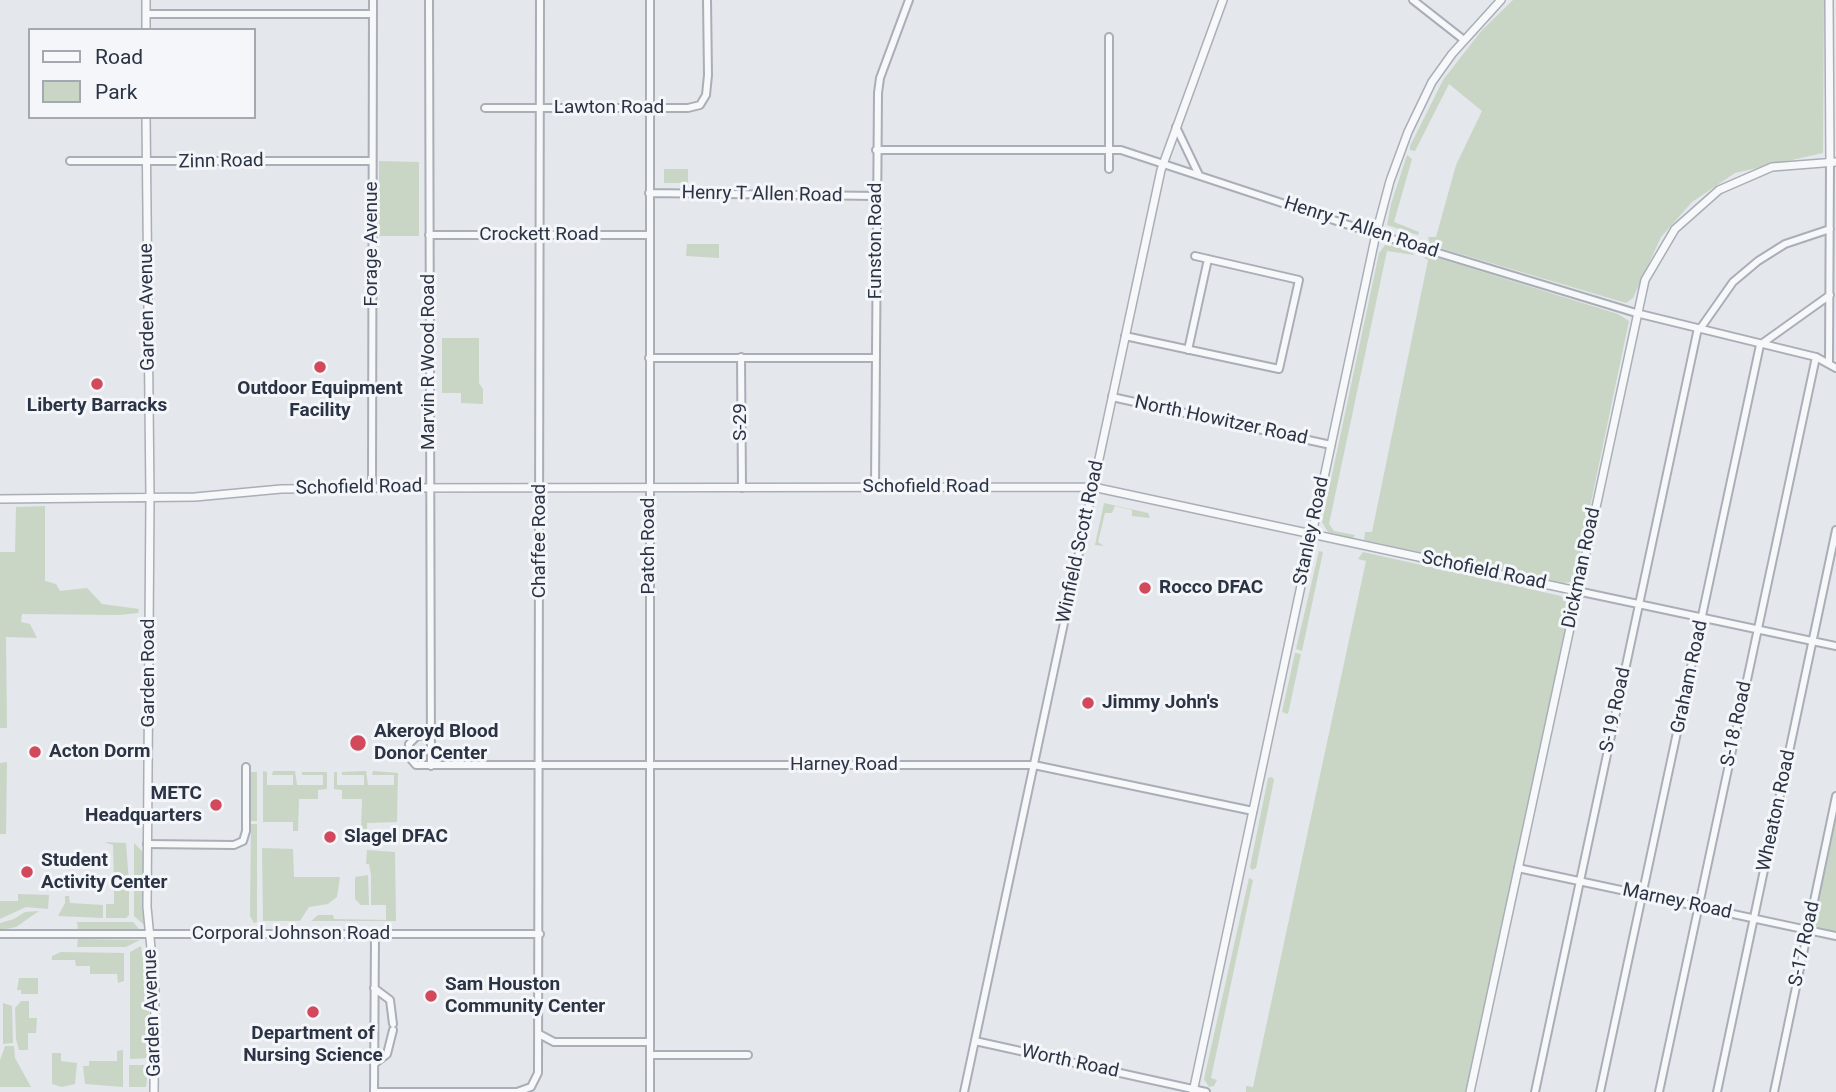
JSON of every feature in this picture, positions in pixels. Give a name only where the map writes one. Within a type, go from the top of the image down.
[{"type":"street","points":[[146,0],[146,28]]},
{"type":"street","name":"Forage Avenue","points":[[372,488],[373,0]]},
{"type":"street","name":"Marvin R Wood Road","points":[[429,0],[430,766]]},
{"type":"street","name":"Chaffee Road","points":[[374,1092],[517,1092],[525,1091],[536,1082],[539,1034],[541,765],[540,0]]},
{"type":"street","name":"Patch Road","points":[[650,0],[650,1092]]},
{"type":"street","name":"Lawton Road","points":[[485,108],[650,108],[700,105],[706,95],[708,75],[707,0]]},
{"type":"street","name":"Funston Road","points":[[875,487],[876,150],[880,78],[909,0]]},
{"type":"street","name":"Winfield Scott Road","points":[[964,1092],[1163,162],[1223,0]]},
{"type":"street","points":[[1413,0],[1464,40]]},
{"type":"street","name":"Stanley Road","points":[[1193,1091],[1376,234],[1398,155],[1417,110],[1439,71],[1501,0]]},
{"type":"street","points":[[1829,0],[1833,162],[1833,347],[1829,362]]},
{"type":"street","points":[[146,14],[373,14]]},
{"type":"street","points":[[1109,37],[1109,169]]},
{"type":"street","name":"Garden Avenue","points":[[146,119],[150,497]]},
{"type":"street","points":[[1176,127],[1199,174]]},
{"type":"street","name":"Henry T Allen Road","points":[[876,150],[1109,148],[1163,162],[1376,234],[1636,313],[1816,357],[1836,368]]},
{"type":"street","name":"Zinn Road","points":[[70,162],[98,159],[146,162],[372,161]]},
{"type":"street","name":"Dickman Road","points":[[1470,1092],[1645,280],[1664,245],[1703,201],[1736,181],[1763,170],[1791,164],[1833,162]]},
{"type":"street","name":"Henry T Allen Road","points":[[649,193],[876,196]]},
{"type":"street","name":"S-19 Road","points":[[1535,1092],[1699,329],[1733,282],[1758,261],[1785,243],[1832,227]]},
{"type":"street","name":"Crockett Road","points":[[429,235],[649,234]]},
{"type":"street","points":[[1125,336],[1279,369],[1299,280],[1195,256]]},
{"type":"street","points":[[1188,350],[1208,259]]},
{"type":"street","points":[[1760,345],[1832,292]]},
{"type":"street","name":"Graham Road","points":[[1600,1092],[1760,345]]},
{"type":"street","name":"S-29","points":[[741,357],[741,488]]},
{"type":"street","name":"S-18 Road","points":[[1659,1092],[1816,357]]},
{"type":"street","points":[[649,358],[875,358]]},
{"type":"street","name":"North Howitzer Road","points":[[1112,397],[1331,445]]},
{"type":"street","name":"Schofield Road","points":[[0,499],[195,497],[281,489],[372,488],[1093,487],[1836,646]]},
{"type":"street","name":"Garden Road","points":[[150,497],[147,844],[150,934]]},
{"type":"street","name":"Wheaton Road","points":[[1717,1092],[1836,530]]},
{"type":"street","points":[[430,735],[412,740],[409,752],[416,765],[430,766]]},
{"type":"street","name":"Harney Road","points":[[430,766],[1034,765],[1253,811]]},
{"type":"street","points":[[147,844],[234,845],[243,841],[246,831],[246,767]]},
{"type":"street","name":"S-17 Road","points":[[1774,1092],[1836,796]]},
{"type":"street","name":"Marney Road","points":[[1518,868],[1836,936]]},
{"type":"street","name":"Corporal Johnson Road","points":[[0,934],[540,934]]},
{"type":"street","name":"Garden Avenue","points":[[150,934],[155,990],[155,1092]]},
{"type":"street","points":[[374,1092],[375,934]]},
{"type":"street","points":[[374,988],[390,1000],[393,1027],[387,1054],[374,1064]]},
{"type":"street","points":[[539,1034],[554,1042],[650,1042]]},
{"type":"street","name":"Worth Road","points":[[975,1041],[1206,1092]]},
{"type":"street","points":[[650,1055],[748,1055]]},
{"type":"green space","points":[[1513,0],[1824,0],[1823,153],[1735,173],[1692,202],[1661,237],[1633,298],[1626,303],[1430,245],[1428,237],[1436,237],[1456,165],[1482,111],[1449,84],[1415,151],[1410,150],[1410,146],[1443,80],[1482,30]]},
{"type":"green space","points":[[1407,155],[1412,159],[1394,222],[1419,232],[1418,235],[1387,225]]},
{"type":"green space","points":[[379,161],[419,162],[419,236],[379,236]]},
{"type":"green space","points":[[664,169],[688,169],[688,183],[664,183]]},
{"type":"green space","points":[[687,244],[719,244],[719,258],[686,256]]},
{"type":"green space","points":[[1385,245],[1411,250],[1414,255],[1387,251],[1329,524],[1334,531],[1355,535],[1353,538],[1328,532],[1322,522],[1379,253]]},
{"type":"green space","points":[[1425,254],[1618,314],[1629,321],[1576,574],[1571,582],[1563,583],[1364,540],[1365,532],[1372,532],[1428,260],[1423,257]]},
{"type":"green space","points":[[442,338],[479,338],[479,383],[483,389],[483,404],[461,403],[461,393],[442,393]]},
{"type":"green space","points":[[1104,503],[1148,513],[1150,518],[1132,516],[1132,510],[1115,506],[1112,513],[1105,513],[1098,542],[1104,546],[1095,545]]},
{"type":"green space","points":[[45,506],[45,581],[56,584],[60,591],[87,588],[102,604],[139,609],[138,613],[119,615],[22,614],[21,622],[30,624],[37,638],[6,637],[7,728],[0,728],[0,552],[15,552],[16,507]]},
{"type":"green space","points":[[1319,551],[1323,552],[1302,651],[1296,649]]},
{"type":"green space","points":[[1363,552],[1561,596],[1570,605],[1467,1092],[1246,1092],[1246,1086],[1253,1087],[1366,561],[1358,559]]},
{"type":"green space","points":[[1295,653],[1301,654],[1288,714],[1282,712]]},
{"type":"green space","points":[[7,762],[6,834],[0,834],[0,763]]},
{"type":"green space","points":[[263,771],[267,772],[267,785],[293,785],[293,775],[272,775],[273,771],[295,771],[297,785],[323,785],[323,775],[302,775],[302,772],[327,772],[327,789],[318,790],[318,799],[299,799],[298,831],[293,831],[293,822],[263,822]]},
{"type":"green space","points":[[366,771],[368,785],[394,785],[394,775],[372,775],[373,771],[398,773],[397,822],[367,823],[367,832],[361,831],[362,799],[342,799],[342,790],[334,789],[334,772],[337,772],[337,785],[364,785],[364,775],[342,775],[342,772]]},
{"type":"green space","points":[[250,772],[257,772],[257,821],[251,821]]},
{"type":"green space","points":[[1272,777],[1274,780],[1256,868],[1252,870],[1250,867],[1268,778]]},
{"type":"green space","points":[[1836,817],[1836,934],[1813,926]]},
{"type":"green space","points":[[251,824],[257,824],[257,922],[254,923],[250,916]]},
{"type":"green space","points":[[104,842],[126,843],[129,883],[114,883],[113,845]]},
{"type":"green space","points":[[134,843],[143,852],[144,925],[134,916]]},
{"type":"green space","points":[[262,848],[293,849],[294,877],[340,877],[337,897],[328,904],[309,907],[300,921],[263,921]]},
{"type":"green space","points":[[367,850],[395,852],[396,921],[311,921],[318,915],[333,915],[334,919],[386,920],[386,905],[371,905],[371,875],[369,864],[366,864]]},
{"type":"green space","points":[[368,875],[369,905],[361,905],[355,899],[355,877]]},
{"type":"green space","points":[[1249,878],[1253,880],[1211,1078],[1217,1080],[1214,1086],[1209,1087],[1204,1079]]},
{"type":"green space","points":[[114,886],[129,886],[129,915],[126,918],[106,918],[106,904],[114,904]]},
{"type":"green space","points":[[18,894],[49,895],[48,909],[26,907],[0,919],[0,901],[18,901]]},
{"type":"green space","points":[[65,896],[69,896],[70,903],[103,905],[103,918],[58,916],[65,903]]},
{"type":"green space","points":[[39,911],[16,927],[0,930],[0,923],[25,912]]},
{"type":"green space","points":[[77,922],[133,922],[140,930],[78,930]]},
{"type":"green space","points":[[78,939],[140,940],[126,947],[77,947]]},
{"type":"green space","points":[[141,946],[149,1002],[149,1058],[130,1059],[130,952]]},
{"type":"green space","points":[[61,952],[124,953],[124,981],[118,983],[117,974],[90,974],[90,966],[76,966],[75,960],[52,960],[52,956]]},
{"type":"green space","points":[[19,978],[38,978],[38,994],[21,994],[21,990],[17,990]]},
{"type":"green space","points":[[21,1001],[29,1001],[29,1018],[37,1018],[36,1033],[28,1033],[28,1050],[19,1050],[16,1039],[15,1008]]},
{"type":"green space","points":[[3,1003],[12,1006],[13,1043],[3,1044]]},
{"type":"green space","points":[[5,1046],[14,1046],[15,1058],[31,1087],[0,1087],[0,1060]]},
{"type":"green space","points":[[123,1050],[123,1087],[85,1084],[83,1066],[89,1066],[89,1061],[117,1061],[117,1051]]},
{"type":"green space","points":[[52,1053],[61,1053],[61,1061],[77,1063],[75,1084],[62,1087],[52,1084]]},
{"type":"green space","points":[[129,1065],[149,1065],[146,1087],[129,1087]]},
{"type":"place","name":"Outdoor Equipment Facility","points":[[320,367]]},
{"type":"place","name":"Liberty Barracks","points":[[97,384]]},
{"type":"place","name":"Rocco DFAC","points":[[1145,588]]},
{"type":"place","name":"Jimmy John's","points":[[1088,703]]},
{"type":"place","name":"Akeroyd Blood Donor Center","points":[[358,743]]},
{"type":"place","name":"Acton Dorm","points":[[35,752]]},
{"type":"place","name":"METC Headquarters","points":[[216,805]]},
{"type":"place","name":"Slagel DFAC","points":[[330,837]]},
{"type":"place","name":"Student Activity Center","points":[[27,872]]},
{"type":"place","name":"Sam Houston Community Center","points":[[431,996]]},
{"type":"place","name":"Department of Nursing Science","points":[[313,1012]]}]
